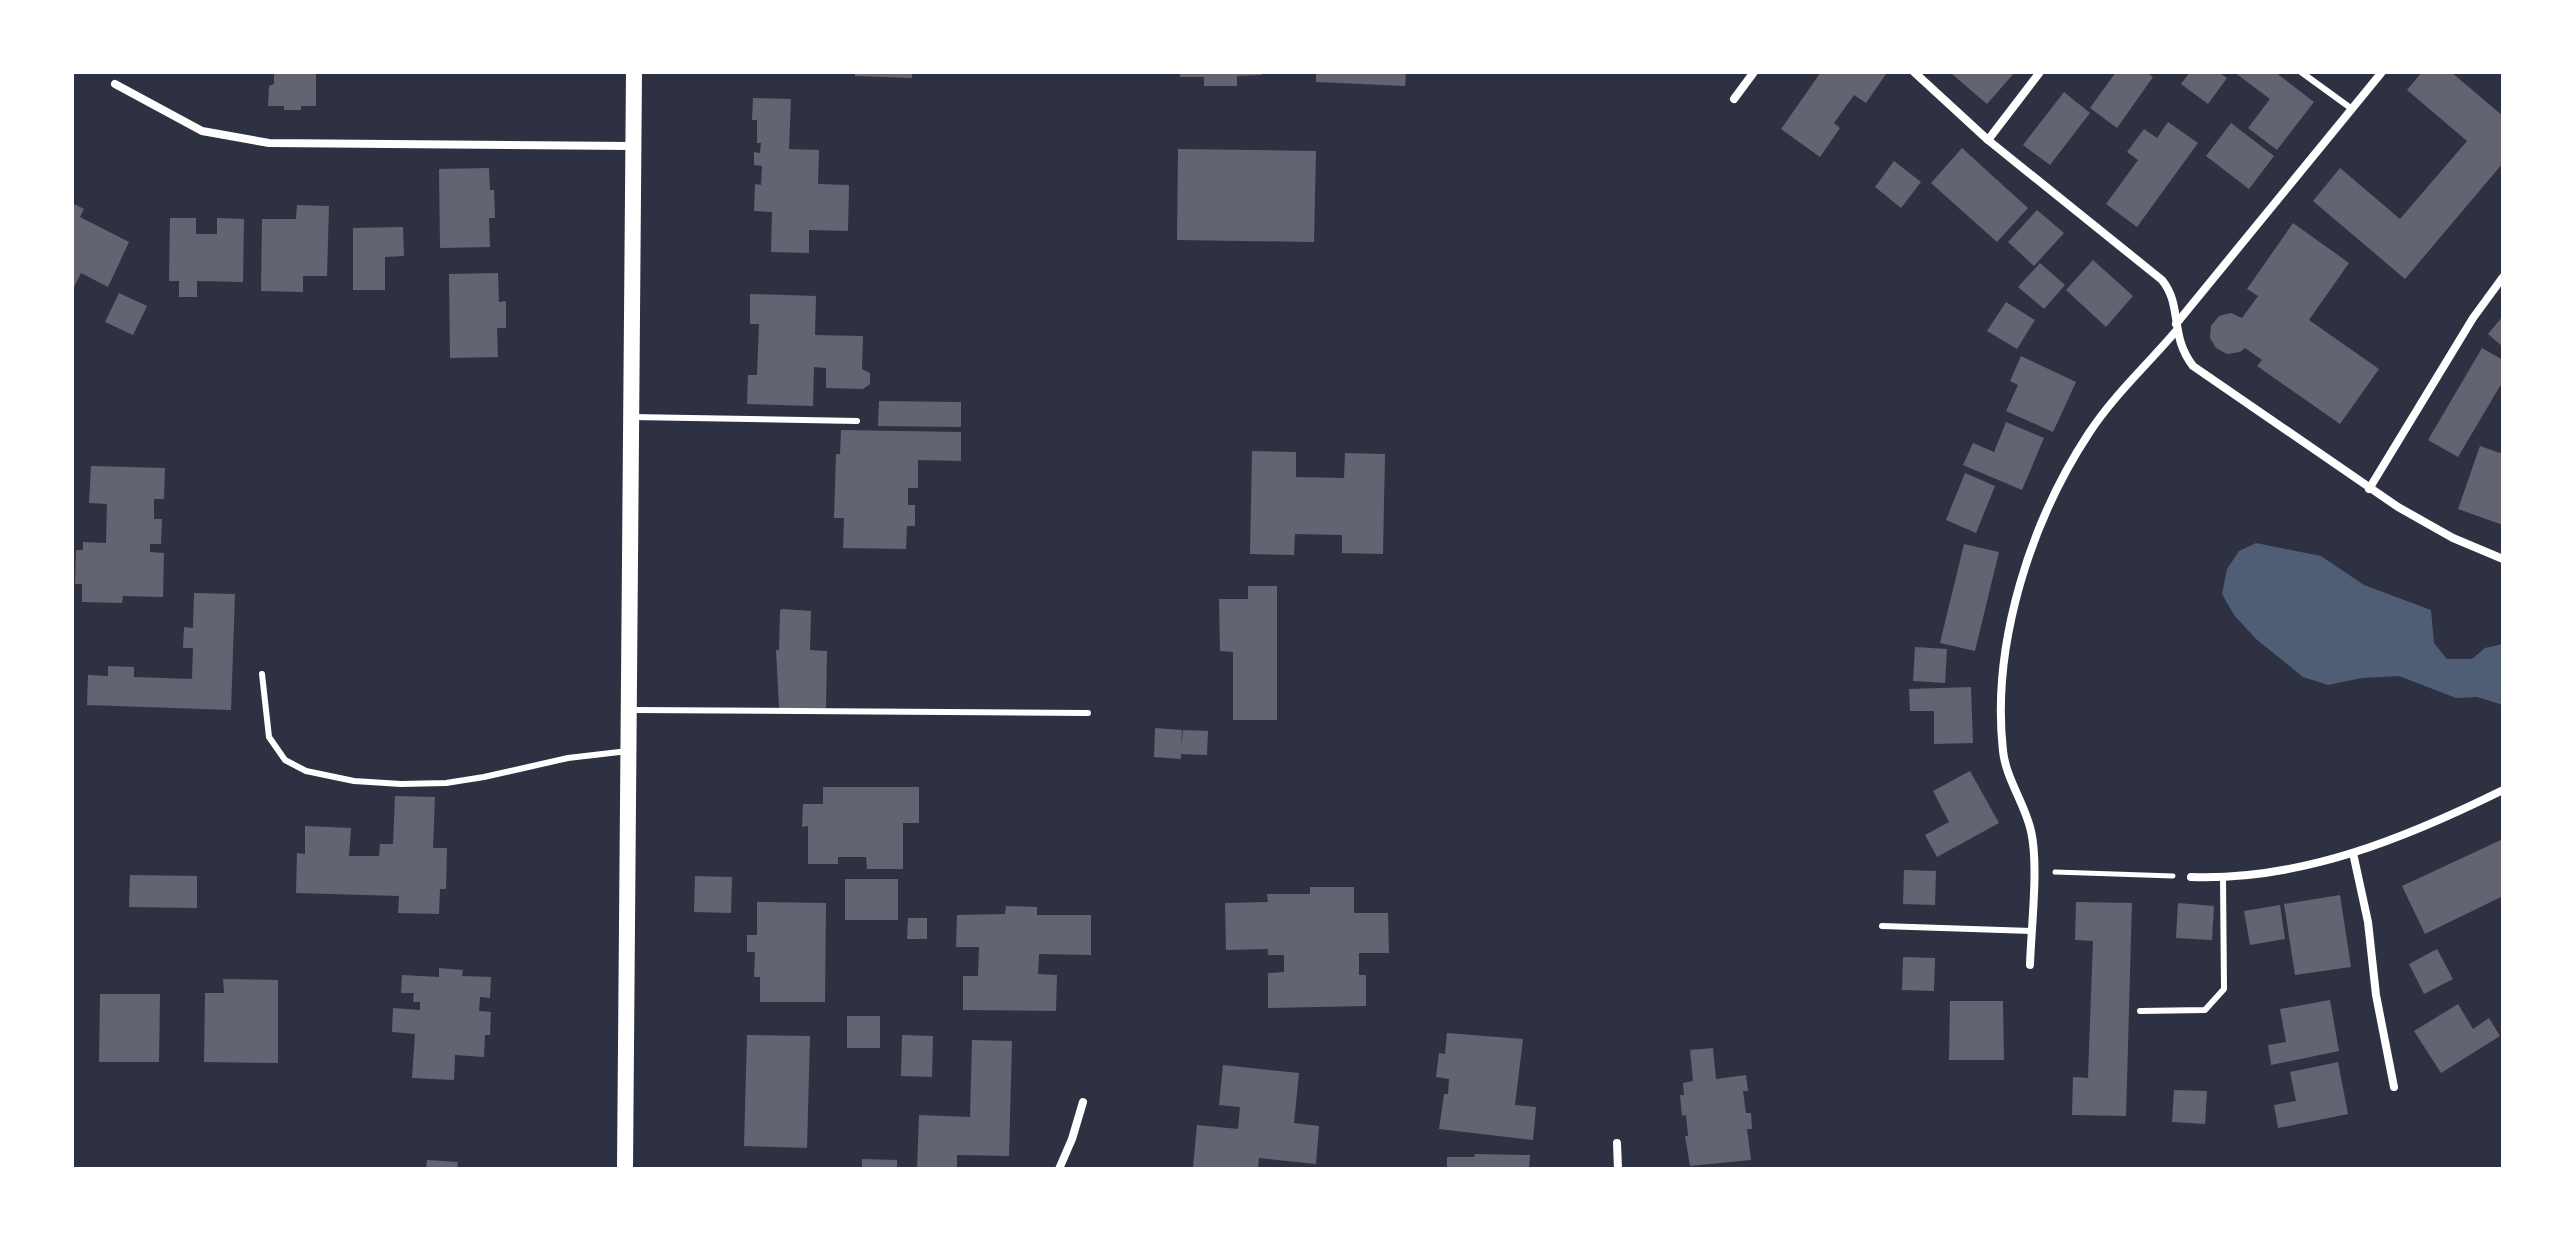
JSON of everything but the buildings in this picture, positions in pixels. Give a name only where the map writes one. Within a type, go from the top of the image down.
[{"type":"main road","points":[[625,1169],[634,72]]},
{"type":"street","points":[[1734,99],[1754,72]]},
{"type":"street","points":[[1914,72],[1988,140],[2162,280],[2172,292],[2181,352],[2193,366],[2369,489],[2453,538],[2503,559]]},
{"type":"street","points":[[1988,140],[2040,72]]},
{"type":"street","points":[[2030,965],[2034,872],[2032,834],[2004,756],[2002,680],[2014,612],[2042,519],[2089,433],[2382,72]]},
{"type":"street","points":[[115,84],[202,131],[269,143],[632,146]]},
{"type":"street","points":[[2369,489],[2473,318],[2503,277]]},
{"type":"street","points":[[2191,877],[2223,878],[2272,873],[2353,853],[2405,836],[2503,790]]},
{"type":"street","points":[[2353,853],[2368,922],[2376,995],[2394,1087]]},
{"type":"street","points":[[1059,1169],[1083,1102]]},
{"type":"street","points":[[1617,1143],[1618,1169]]},
{"type":"lane","points":[[2301,72],[2352,109]]},
{"type":"lane","points":[[631,417],[857,421]]},
{"type":"lane","points":[[262,674],[269,737],[285,760],[306,771],[401,784],[446,783],[568,758],[628,751]]},
{"type":"lane","points":[[628,710],[1088,713]]},
{"type":"lane","points":[[2140,1011],[2205,1010],[2224,989],[2223,878]]},
{"type":"lane","points":[[1882,926],[2031,931]]},
{"type":"path","points":[[2034,872],[2191,877]]},
{"type":"water","points":[[2256,543],[2321,556],[2364,585],[2431,610],[2434,643],[2447,659],[2472,659],[2485,648],[2503,644],[2503,705],[2477,697],[2456,698],[2399,676],[2362,678],[2328,685],[2303,677],[2256,639],[2234,615],[2222,594],[2227,569],[2239,551]]}]
